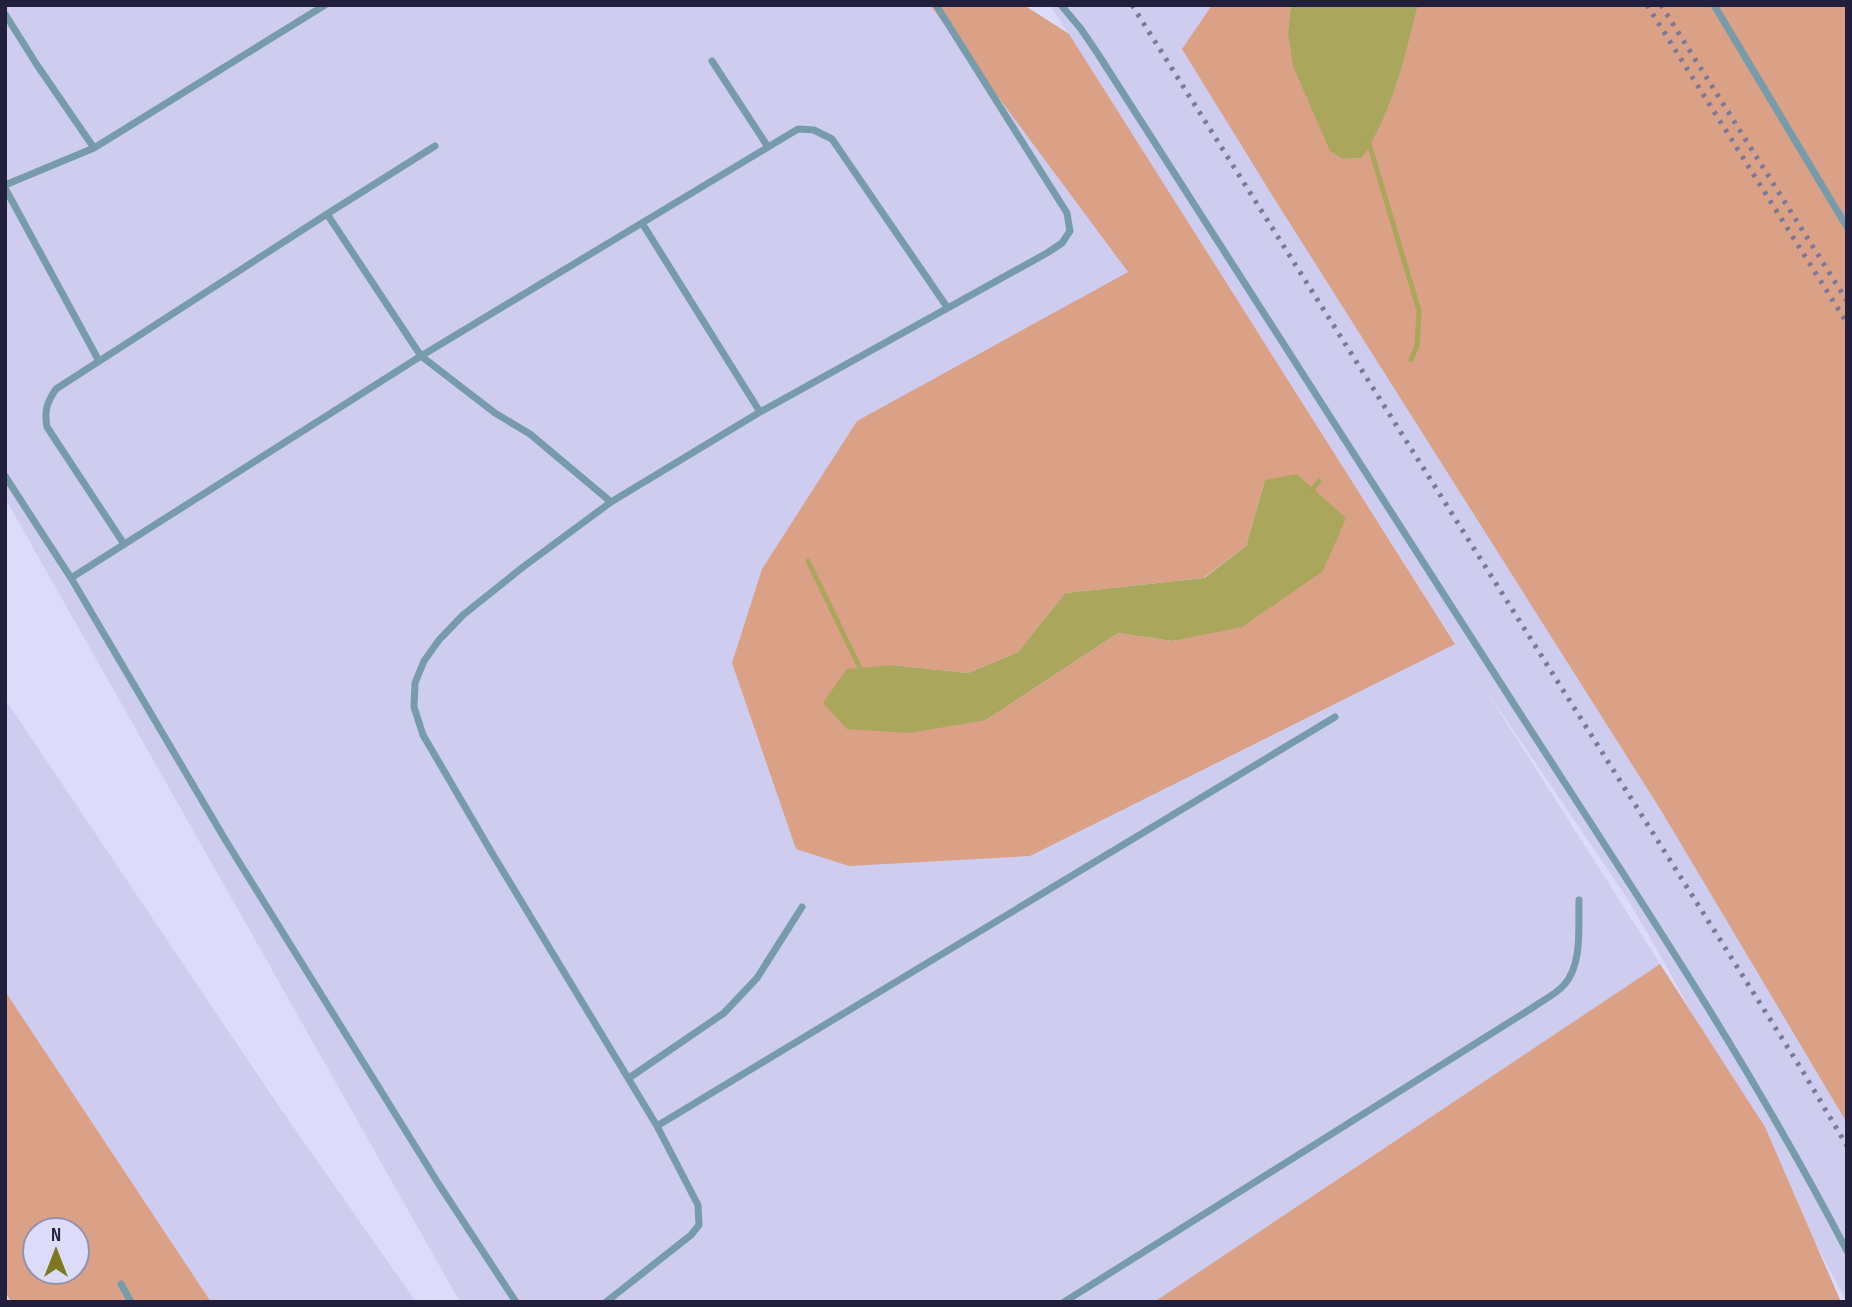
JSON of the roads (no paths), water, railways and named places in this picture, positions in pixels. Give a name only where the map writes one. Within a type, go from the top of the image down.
[{"type":"lane","points":[[99,361],[5,186],[93,148],[325,5]]},
{"type":"lane","points":[[606,1302],[691,1235],[699,1225],[698,1205],[629,1078],[423,735],[414,707],[415,683],[424,660],[463,615],[611,502],[760,412],[1062,243],[1070,231],[1067,213],[936,5]]},
{"type":"lane","points":[[1061,5],[1098,54],[1227,259],[1644,904],[1758,1090],[1847,1251]]},
{"type":"lane","points":[[1714,5],[1847,227]]},
{"type":"lane","points":[[5,14],[93,148]]},
{"type":"lane","points":[[712,61],[768,147]]},
{"type":"lane","points":[[71,578],[421,356],[798,129],[814,130],[832,139],[947,307]]},
{"type":"lane","points":[[124,544],[47,427],[44,413],[56,389],[435,146]]},
{"type":"lane","points":[[327,214],[421,356],[475,398],[530,434],[611,502]]},
{"type":"lane","points":[[642,223],[760,412]]},
{"type":"lane","points":[[5,476],[71,578],[226,841],[438,1183],[516,1302]]},
{"type":"lane","points":[[657,1126],[1335,717]]},
{"type":"lane","points":[[1063,1302],[1563,986],[1574,970],[1578,945],[1579,900]]},
{"type":"lane","points":[[629,1078],[724,1013],[757,978],[802,907]]},
{"type":"lane","points":[[121,1284],[131,1302]]},
{"type":"waterway","points":[[1368,140],[1419,311],[1417,345],[1411,360]]},
{"type":"waterway","points":[[1310,492],[1319,481]]},
{"type":"waterway","points":[[808,561],[862,672]]},
{"type":"railway","points":[[1132,5],[1802,1070],[1847,1146]]},
{"type":"railway","points":[[1647,5],[1847,323]]},
{"type":"railway","points":[[1661,5],[1847,301]]}]
